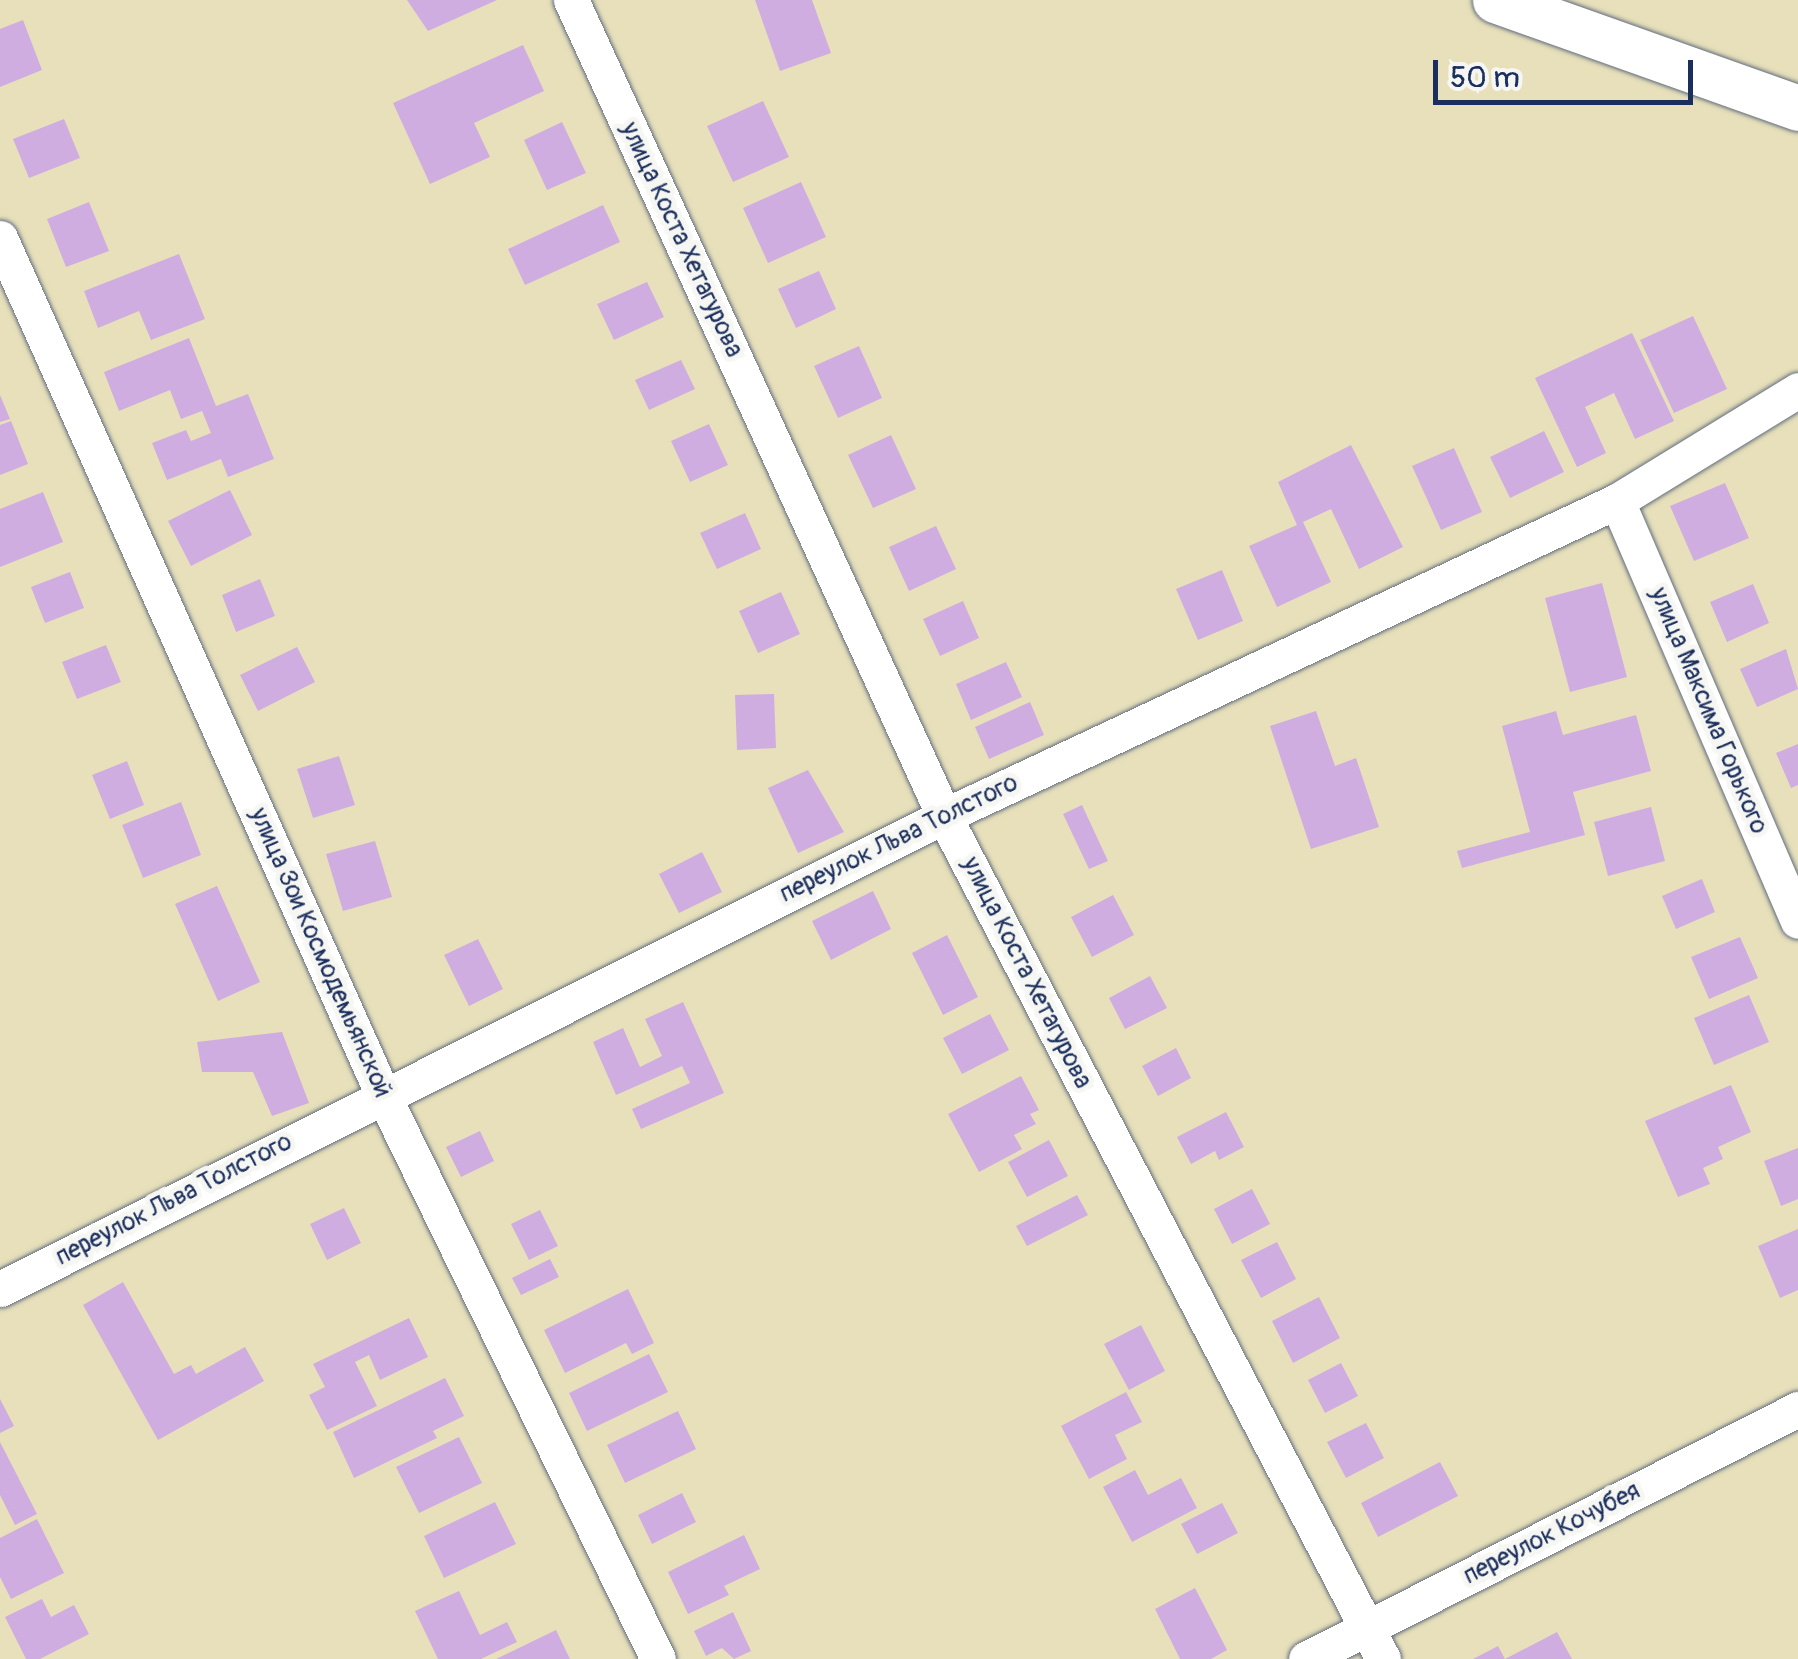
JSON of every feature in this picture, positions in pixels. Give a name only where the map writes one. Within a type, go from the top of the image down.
[{"type":"street","name":"улица Коста Хетагурова","points":[[571,0],[944,816],[1383,1659]]},
{"type":"street","points":[[1495,0],[1798,108]]},
{"type":"street","name":"улица Зои Космодемьянской","points":[[0,238],[383,1095],[658,1659]]},
{"type":"street","name":"переулок Льва Толстого","points":[[0,1289],[944,816],[1617,500],[1798,390]]},
{"type":"street","name":"улица Максима Горького","points":[[1617,500],[1798,921]]},
{"type":"street","name":"переулок Кочубея","points":[[1306,1659],[1798,1409]]},
{"type":"building","points":[[407,0],[497,0],[428,31]]},
{"type":"building","points":[[755,0],[812,0],[831,53],[780,71]]},
{"type":"building","points":[[23,20],[42,70],[0,87],[0,29]]},
{"type":"building","points":[[523,45],[544,91],[474,123],[490,157],[430,184],[393,103]]},
{"type":"building","points":[[763,101],[789,157],[733,182],[707,126]]},
{"type":"building","points":[[64,119],[80,158],[29,178],[13,139]]},
{"type":"building","points":[[562,122],[586,173],[547,190],[524,140]]},
{"type":"building","points":[[801,182],[826,237],[768,263],[743,208]]},
{"type":"building","points":[[89,202],[109,251],[66,267],[47,219]]},
{"type":"building","points":[[603,205],[620,242],[525,285],[508,249]]},
{"type":"building","points":[[179,254],[205,319],[151,340],[139,311],[98,328],[84,291]]},
{"type":"building","points":[[819,271],[836,309],[796,328],[778,289]]},
{"type":"building","points":[[647,282],[664,317],[614,340],[597,304]]},
{"type":"building","points":[[1693,316],[1727,389],[1674,413],[1640,340]]},
{"type":"building","points":[[1632,333],[1674,421],[1635,439],[1614,393],[1585,407],[1606,453],[1577,467],[1535,378]]},
{"type":"building","points":[[189,338],[216,406],[248,394],[274,459],[228,477],[221,459],[167,480],[152,443],[186,430],[191,441],[211,433],[202,411],[181,419],[170,390],[119,411],[104,372]]},
{"type":"building","points":[[859,346],[882,398],[838,418],[814,366]]},
{"type":"building","points":[[681,360],[695,389],[649,410],[635,380]]},
{"type":"building","points":[[0,395],[10,419],[0,422]]},
{"type":"building","points":[[11,421],[28,464],[0,475],[0,425]]},
{"type":"building","points":[[709,424],[728,465],[690,482],[671,441]]},
{"type":"building","points":[[1544,431],[1564,472],[1510,498],[1490,457]]},
{"type":"building","points":[[891,435],[916,489],[873,508],[848,455]]},
{"type":"building","points":[[1351,445],[1403,547],[1359,569],[1331,509],[1303,522],[1331,582],[1277,607],[1249,546],[1297,525],[1278,482]]},
{"type":"building","points":[[1454,448],[1482,512],[1441,530],[1412,466]]},
{"type":"building","points":[[1725,483],[1749,538],[1694,561],[1670,506]]},
{"type":"building","points":[[230,490],[252,535],[191,566],[168,521]]},
{"type":"building","points":[[43,492],[63,542],[0,567],[0,509]]},
{"type":"building","points":[[745,513],[761,549],[717,569],[700,533]]},
{"type":"building","points":[[936,526],[956,569],[909,591],[889,547]]},
{"type":"building","points":[[1222,570],[1243,621],[1198,640],[1176,589]]},
{"type":"building","points":[[70,572],[84,608],[45,623],[31,587]]},
{"type":"building","points":[[260,579],[275,616],[236,632],[222,595]]},
{"type":"building","points":[[1602,583],[1627,677],[1570,692],[1545,598]]},
{"type":"building","points":[[1753,584],[1769,623],[1727,642],[1710,602]]},
{"type":"building","points":[[781,592],[800,634],[758,653],[739,611]]},
{"type":"building","points":[[963,601],[979,638],[940,656],[923,619]]},
{"type":"building","points":[[106,645],[121,682],[77,699],[62,662]]},
{"type":"building","points":[[297,647],[315,682],[258,711],[240,675]]},
{"type":"building","points":[[1786,649],[1798,689],[1757,707],[1740,669]]},
{"type":"building","points":[[1006,662],[1022,697],[971,720],[956,684]]},
{"type":"building","points":[[774,694],[776,748],[737,750],[735,695]]},
{"type":"building","points":[[1030,702],[1044,735],[989,759],[975,727]]},
{"type":"building","points":[[1316,711],[1335,766],[1356,758],[1379,827],[1311,849],[1270,726]]},
{"type":"building","points":[[1556,711],[1563,735],[1636,715],[1651,771],[1573,792],[1585,835],[1462,868],[1457,851],[1530,832],[1502,726]]},
{"type":"building","points":[[1798,744],[1798,785],[1791,788],[1776,753]]},
{"type":"building","points":[[339,756],[355,805],[313,818],[297,769]]},
{"type":"building","points":[[127,761],[144,805],[110,819],[92,775]]},
{"type":"building","points":[[808,770],[844,832],[798,853],[768,788]]},
{"type":"building","points":[[181,802],[201,855],[143,878],[122,825]]},
{"type":"building","points":[[1082,805],[1108,861],[1089,869],[1063,814]]},
{"type":"building","points":[[1651,807],[1665,861],[1608,876],[1594,822]]},
{"type":"building","points":[[375,841],[392,897],[343,911],[326,854]]},
{"type":"building","points":[[702,852],[722,892],[679,913],[659,874]]},
{"type":"building","points":[[1702,879],[1715,912],[1676,929],[1662,896]]},
{"type":"building","points":[[217,886],[260,982],[218,1001],[175,904]]},
{"type":"building","points":[[873,891],[891,929],[831,960],[812,921]]},
{"type":"building","points":[[1113,895],[1134,935],[1092,957],[1071,917]]},
{"type":"building","points":[[947,935],[978,997],[943,1015],[912,953]]},
{"type":"building","points":[[1740,937],[1758,978],[1709,999],[1691,957]]},
{"type":"building","points":[[478,939],[503,989],[469,1006],[444,955]]},
{"type":"building","points":[[1150,976],[1167,1008],[1125,1029],[1109,998]]},
{"type":"building","points":[[1749,995],[1769,1042],[1714,1065],[1694,1018]]},
{"type":"building","points":[[683,1002],[724,1093],[641,1129],[632,1109],[690,1083],[682,1066],[616,1095],[593,1042],[623,1028],[640,1067],[662,1056],[645,1019]]},
{"type":"building","points":[[990,1014],[1009,1050],[962,1074],[943,1038]]},
{"type":"building","points":[[282,1032],[309,1103],[272,1116],[253,1072],[202,1072],[197,1042]]},
{"type":"building","points":[[1176,1048],[1191,1078],[1158,1096],[1142,1066]]},
{"type":"building","points":[[1021,1076],[1039,1110],[1030,1114],[1036,1124],[1014,1135],[1022,1149],[979,1172],[948,1114]]},
{"type":"building","points":[[1731,1085],[1751,1132],[1718,1147],[1723,1159],[1703,1168],[1710,1184],[1678,1197],[1645,1121]]},
{"type":"building","points":[[1226,1112],[1244,1147],[1219,1160],[1215,1151],[1191,1164],[1177,1137]]},
{"type":"building","points":[[480,1131],[494,1161],[461,1177],[446,1147]]},
{"type":"building","points":[[1049,1140],[1068,1176],[1027,1197],[1008,1162]]},
{"type":"building","points":[[1798,1148],[1798,1199],[1781,1206],[1764,1161]]},
{"type":"building","points":[[1252,1189],[1270,1224],[1232,1244],[1214,1209]]},
{"type":"building","points":[[1077,1195],[1088,1215],[1027,1246],[1016,1226]]},
{"type":"building","points":[[344,1208],[361,1243],[327,1260],[310,1224]]},
{"type":"building","points":[[540,1210],[558,1246],[529,1260],[511,1224]]},
{"type":"building","points":[[1798,1229],[1798,1290],[1780,1298],[1758,1246]]},
{"type":"building","points":[[1277,1242],[1296,1279],[1261,1298],[1241,1260]]},
{"type":"building","points":[[550,1259],[559,1277],[521,1295],[512,1278]]},
{"type":"building","points":[[123,1282],[174,1374],[191,1365],[196,1374],[245,1347],[264,1381],[158,1440],[83,1305]]},
{"type":"building","points":[[628,1289],[654,1343],[632,1354],[626,1343],[565,1373],[544,1330]]},
{"type":"building","points":[[1319,1297],[1340,1338],[1293,1363],[1272,1321]]},
{"type":"building","points":[[409,1318],[428,1357],[380,1380],[369,1355],[355,1362],[377,1406],[327,1430],[309,1395],[325,1387],[313,1364]]},
{"type":"building","points":[[1141,1325],[1165,1371],[1129,1390],[1104,1344]]},
{"type":"building","points":[[649,1354],[668,1392],[587,1431],[569,1393]]},
{"type":"building","points":[[1341,1363],[1358,1396],[1325,1413],[1308,1380]]},
{"type":"building","points":[[445,1378],[464,1416],[433,1431],[437,1438],[354,1478],[333,1432]]},
{"type":"building","points":[[1126,1392],[1142,1422],[1115,1435],[1127,1459],[1089,1479],[1061,1426]]},
{"type":"building","points":[[0,1399],[14,1426],[0,1433]]},
{"type":"building","points":[[678,1411],[696,1449],[625,1483],[607,1445]]},
{"type":"building","points":[[1366,1423],[1384,1458],[1346,1478],[1327,1442]]},
{"type":"building","points":[[459,1437],[482,1483],[419,1513],[396,1467]]},
{"type":"building","points":[[0,1442],[37,1514],[15,1525],[0,1495]]},
{"type":"building","points":[[1440,1462],[1458,1496],[1378,1537],[1361,1503]]},
{"type":"building","points":[[1135,1470],[1148,1495],[1181,1478],[1197,1508],[1132,1542],[1103,1487]]},
{"type":"building","points":[[682,1493],[696,1522],[652,1544],[638,1515]]},
{"type":"building","points":[[495,1502],[516,1544],[444,1578],[424,1536]]},
{"type":"building","points":[[1222,1503],[1238,1533],[1197,1554],[1181,1524]]},
{"type":"building","points":[[37,1519],[64,1573],[11,1599],[0,1577],[0,1538]]},
{"type":"building","points":[[744,1535],[760,1569],[724,1586],[729,1595],[688,1614],[668,1572]]},
{"type":"building","points":[[1195,1588],[1227,1650],[1211,1659],[1180,1659],[1155,1609]]},
{"type":"building","points":[[459,1591],[480,1635],[507,1622],[517,1642],[481,1659],[438,1659],[415,1611]]},
{"type":"building","points":[[42,1599],[51,1617],[74,1605],[89,1634],[40,1659],[26,1659],[5,1617]]},
{"type":"building","points":[[733,1612],[751,1651],[734,1659],[722,1648],[706,1656],[694,1631]]},
{"type":"building","points":[[556,1630],[570,1659],[496,1659]]},
{"type":"building","points":[[1557,1632],[1572,1659],[1505,1659]]},
{"type":"building","points":[[1498,1646],[1505,1659],[1473,1659]]}]
